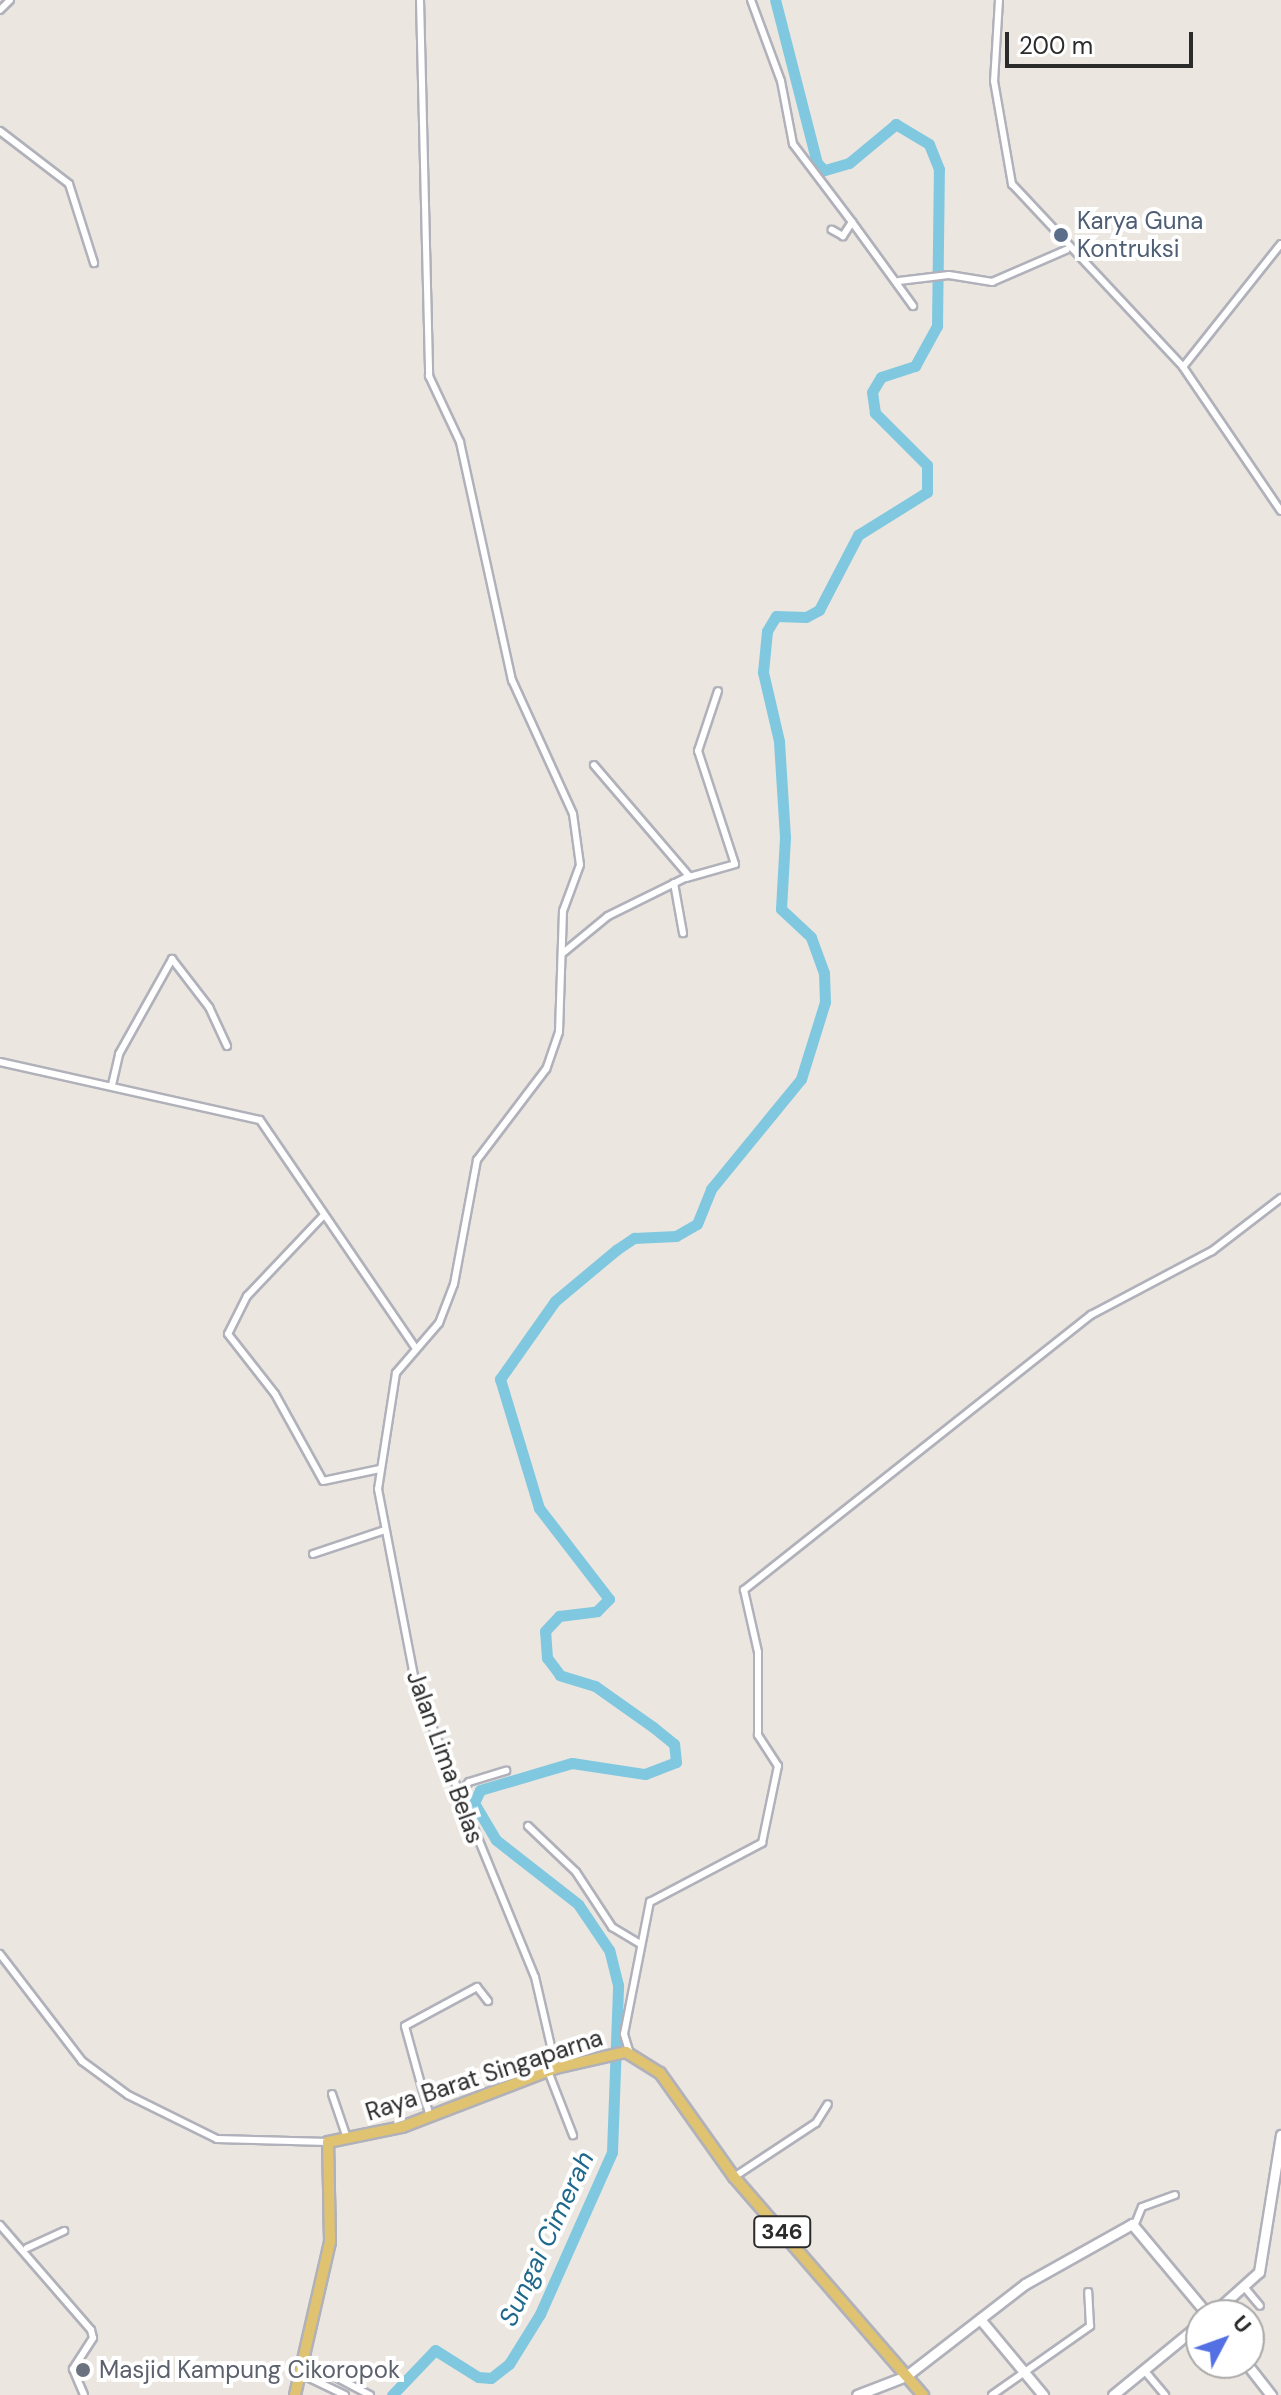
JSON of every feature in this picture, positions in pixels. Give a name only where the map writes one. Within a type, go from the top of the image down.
[{"type":"main road","name":"Raya Barat Singaparna","points":[[328,2142],[431,2118],[603,2053],[628,2053],[650,2062],[734,2177]]},
{"type":"main road","points":[[1231,2299],[1245,2288],[1265,2259],[1281,2135]]},
{"type":"main road","points":[[295,2395],[330,2242],[328,2142]]},
{"type":"main road","name":"346","points":[[734,2177],[923,2395]]},
{"type":"main road","points":[[857,2395],[906,2376],[1049,2268],[1135,2224],[1197,2299]]},
{"type":"main road","points":[[980,2319],[1043,2395]]},
{"type":"main road","points":[[1113,2395],[1185,2336]]},
{"type":"main road","points":[[1258,2379],[1271,2395]]},
{"type":"street","points":[[0,10],[10,0]]},
{"type":"street","name":"Jalan Lima Belas","points":[[420,0],[429,376],[460,442],[512,680],[573,814],[580,865],[563,911],[559,1032],[546,1069],[477,1160],[454,1284],[439,1323],[415,1347],[396,1373],[380,1469],[382,1531],[416,1687],[456,1797],[535,1977],[552,2070],[573,2135]]},
{"type":"street","points":[[751,0],[793,144],[899,281],[913,306]]},
{"type":"street","points":[[999,0],[994,81],[1009,175],[1066,250],[1183,367],[1281,511]]},
{"type":"street","points":[[0,131],[69,184],[94,263]]},
{"type":"street","points":[[832,230],[843,236],[852,222]]},
{"type":"street","points":[[1183,367],[1281,244]]},
{"type":"street","points":[[899,281],[949,275],[992,282],[1066,250]]},
{"type":"street","points":[[563,953],[608,916],[686,878],[735,864],[698,751],[718,691]]},
{"type":"street","points":[[594,765],[677,853],[686,878]]},
{"type":"street","points":[[674,883],[683,933]]},
{"type":"street","points":[[112,1085],[119,1054],[172,959],[209,1007],[227,1046]]},
{"type":"street","points":[[0,1062],[260,1120],[415,1347]]},
{"type":"street","points":[[628,2053],[624,2034],[640,1944],[657,1895],[762,1843],[778,1766],[758,1735],[758,1652],[744,1590],[1091,1315],[1212,1251],[1281,1198]]},
{"type":"street","points":[[324,1215],[247,1296],[228,1334],[275,1394],[323,1481],[380,1469]]},
{"type":"street","points":[[313,1554],[382,1531]]},
{"type":"street","points":[[456,1797],[469,1782],[506,1771]]},
{"type":"street","points":[[528,1826],[576,1872],[612,1927],[640,1944]]},
{"type":"street","points":[[0,1954],[82,2061],[142,2103],[229,2141],[328,2142]]},
{"type":"street","points":[[431,2118],[405,2026],[477,1987],[488,2001]]},
{"type":"street","points":[[332,2094],[347,2138]]},
{"type":"street","points":[[734,2177],[816,2123],[828,2104]]},
{"type":"street","points":[[1135,2224],[1142,2207],[1175,2195]]},
{"type":"street","points":[[0,2225],[27,2248],[93,2335],[73,2369],[84,2395]]},
{"type":"street","points":[[27,2248],[64,2231]]},
{"type":"street","points":[[1245,2288],[1254,2299]]},
{"type":"street","points":[[992,2395],[1026,2374],[1090,2326],[1088,2292]]},
{"type":"street","points":[[302,2359],[370,2395]]},
{"type":"street","points":[[1144,2370],[1165,2395]]},
{"type":"street","points":[[299,2373],[345,2395]]},
{"type":"waterway","name":"Sungai Cimerah","points":[[392,2395],[435,2350],[478,2377],[491,2378],[509,2364],[540,2314],[612,2152],[618,1985],[609,1950],[578,1904],[496,1840],[474,1803],[480,1790],[572,1763],[645,1774],[676,1762],[674,1744],[653,1727],[595,1686],[560,1675],[547,1658],[545,1631],[559,1616],[597,1611],[609,1599],[539,1508],[500,1379],[555,1301],[616,1250],[634,1238],[676,1236],[697,1224],[711,1189],[801,1079],[825,1002],[824,973],[811,937],[781,909],[785,837],[779,741],[763,672],[767,631],[776,616],[806,617],[819,610],[858,535],[927,492],[927,465],[875,413],[872,392],[881,377],[915,366],[937,326],[939,169],[929,144],[896,124],[849,163],[824,170],[817,163],[775,0]]},
{"type":"place","name":"Karya Guna Kontruksi","points":[[1061,235]]},
{"type":"place","name":"Masjid Kampung Cikoropok","points":[[83,2370]]}]
